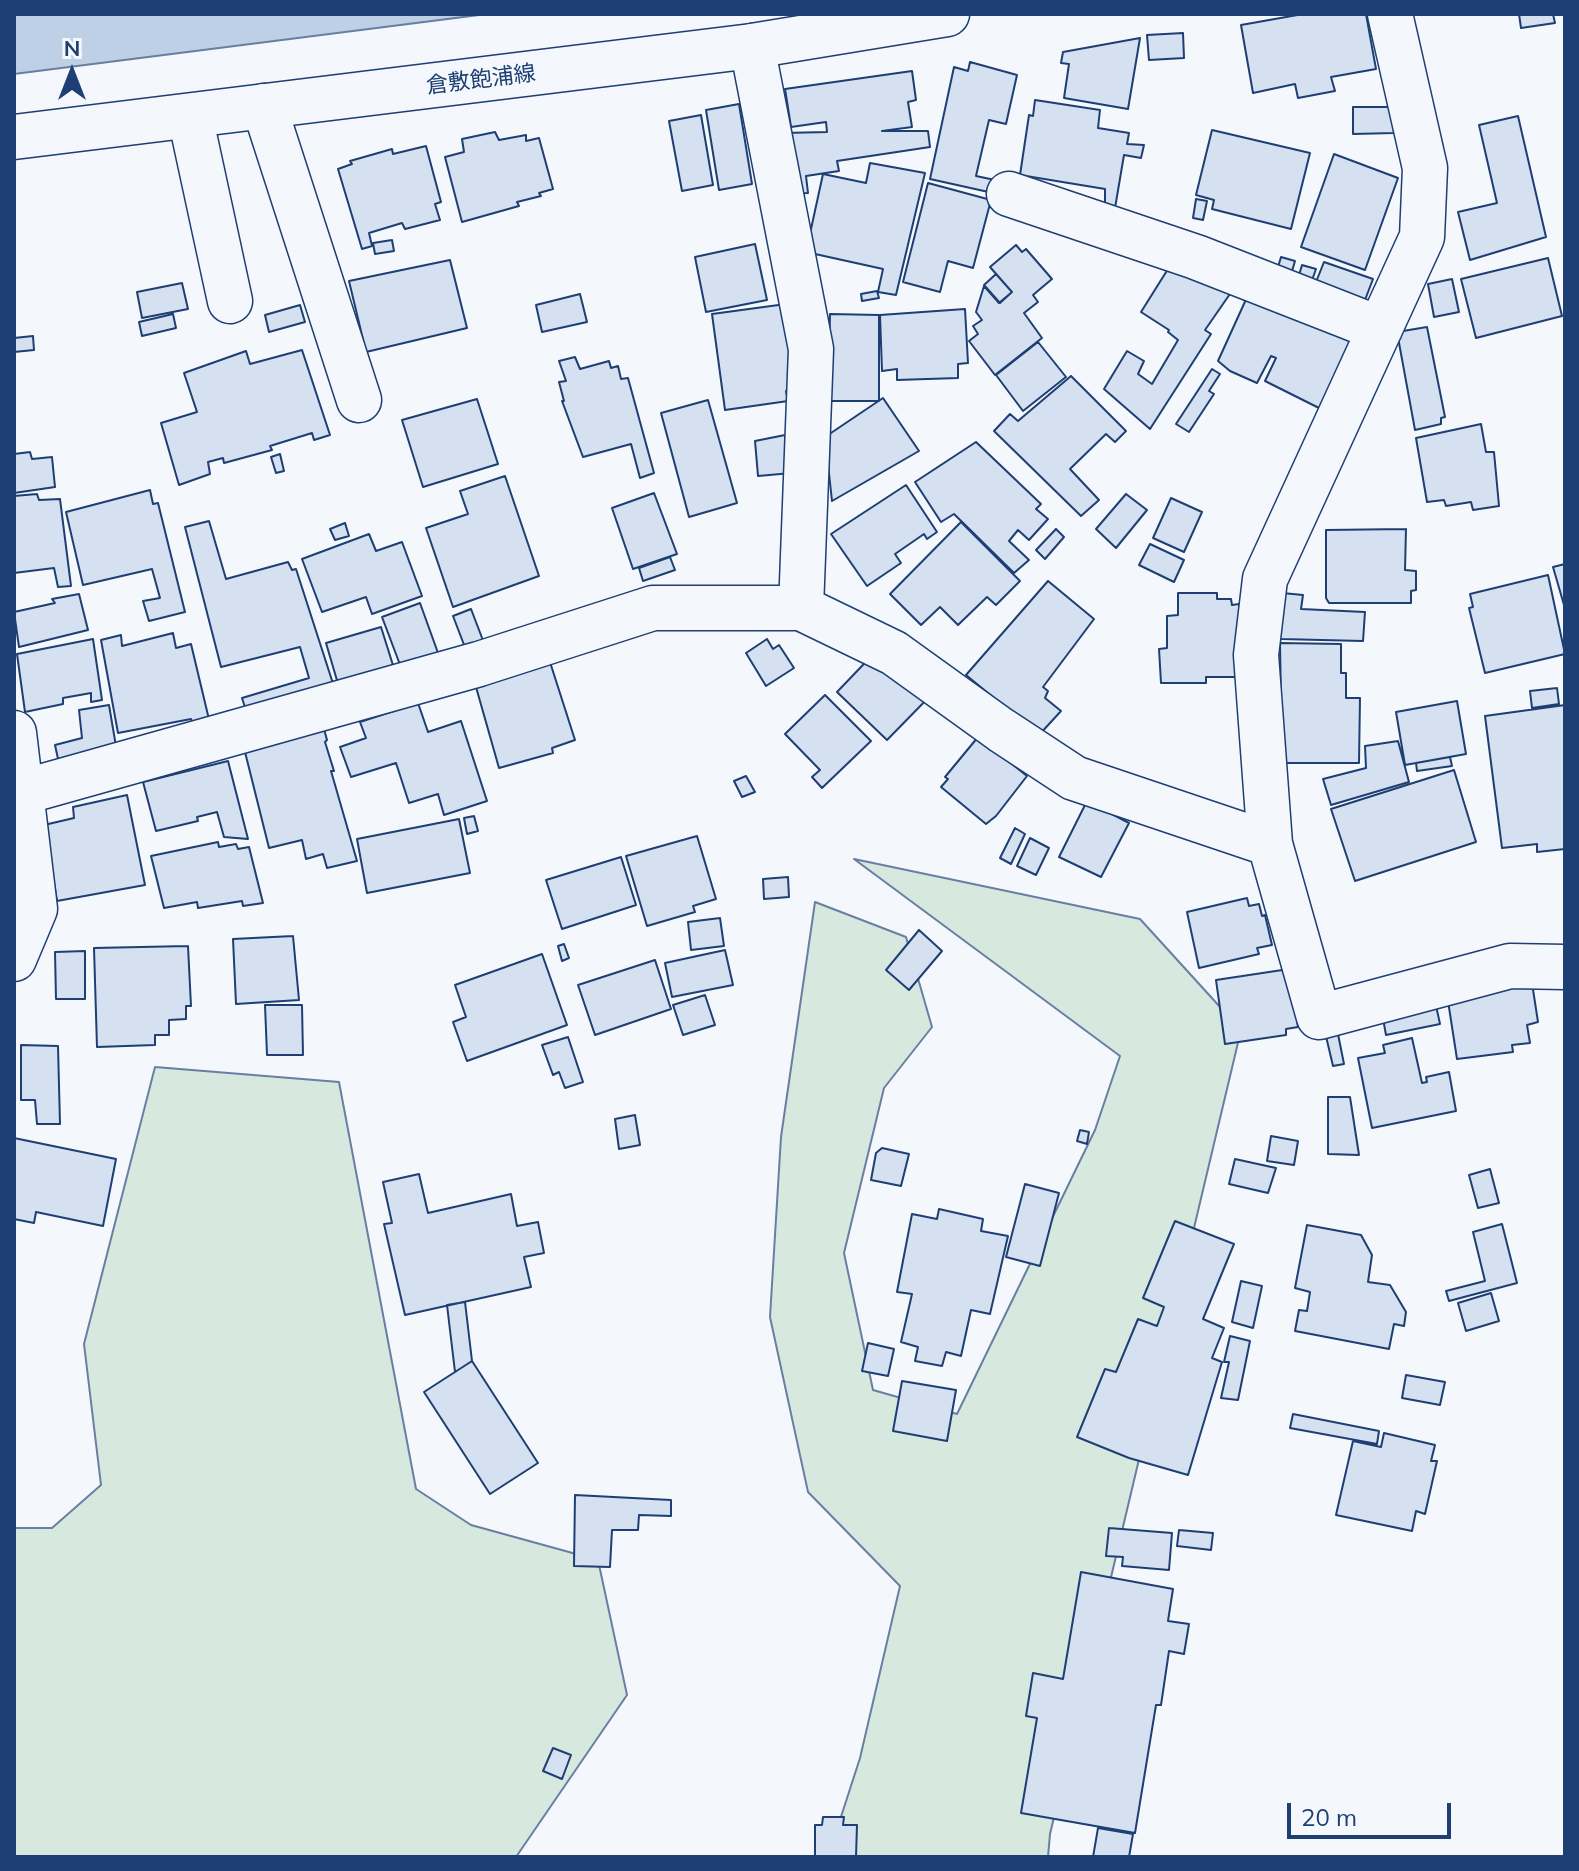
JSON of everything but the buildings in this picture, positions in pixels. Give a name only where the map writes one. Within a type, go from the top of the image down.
[{"type":"street","name":"倉敷飽浦線","points":[[14,137],[752,46],[947,14]]},
{"type":"street","points":[[1390,14],[1425,168],[1422,237],[1265,579],[1256,655],[1270,844],[1319,1017],[1510,966],[1565,967]]},
{"type":"street","points":[[752,46],[811,349],[801,608]]},
{"type":"street","points":[[264,106],[359,400]]},
{"type":"street","points":[[190,116],[230,301]]},
{"type":"street","points":[[1009,194],[1196,257],[1380,329]]},
{"type":"street","points":[[18,792],[479,664],[653,608],[801,608],[894,653],[1074,778],[1270,844]]},
{"type":"street","points":[[14,733],[18,792],[35,909],[14,959]]},
{"type":"shaded area","points":[[854,859],[1140,919],[1241,1030],[1050,1834],[1048,1857],[828,1857],[860,1758],[900,1586],[808,1492],[770,1317],[781,1137],[815,902],[906,937],[932,1027],[884,1088],[844,1253],[873,1390],[957,1414],[1095,1130],[1120,1056]]},
{"type":"shaded area","points":[[155,1067],[339,1082],[416,1489],[471,1525],[598,1560],[627,1695],[516,1857],[14,1857],[14,1528],[52,1528],[101,1485],[84,1344]]},
{"type":"water","points":[[14,14],[487,14],[14,74]]}]
